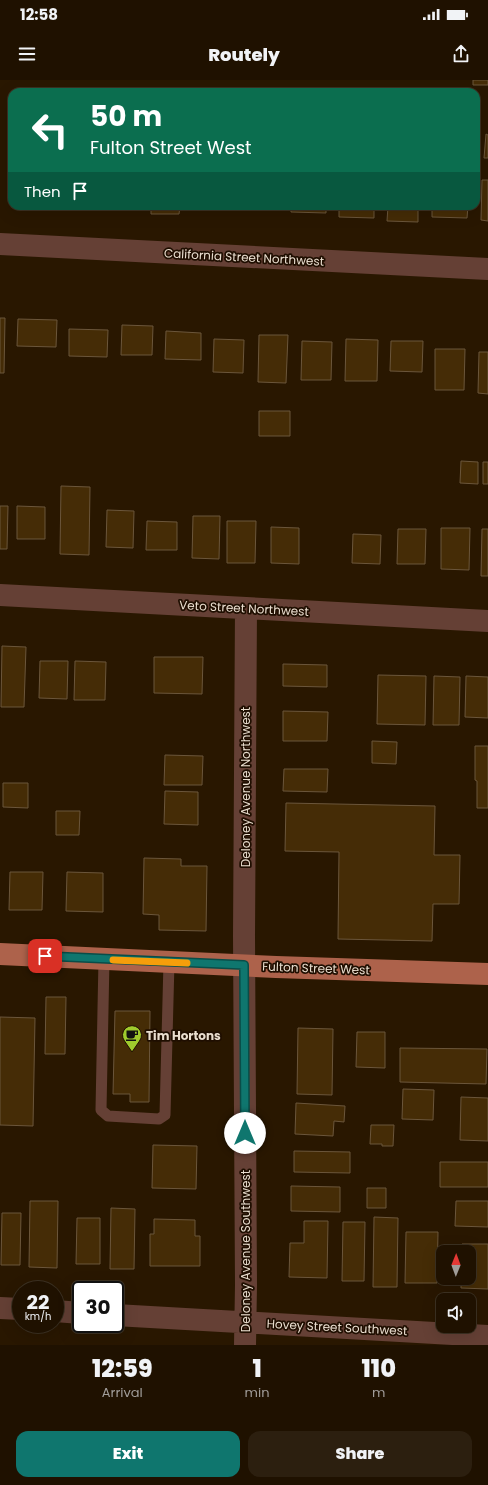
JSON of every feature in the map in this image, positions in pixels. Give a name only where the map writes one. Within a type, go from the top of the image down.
[{"type":"main road","name":"Fulton Street West","points":[[0,954],[488,974]]},
{"type":"street","name":"California Street Northwest","points":[[0,244],[488,269]]},
{"type":"street","name":"Veto Street Northwest","points":[[0,596],[488,621]]},
{"type":"street","name":"Deloney Avenue Northwest","points":[[244,965],[246,608]]},
{"type":"street","name":"Deloney Avenue Southwest","points":[[244,965],[245,1345]]},
{"type":"street","points":[[0,1308],[12,1309]]},
{"type":"street","name":"Hovey Street Southwest","points":[[124,1315],[488,1336]]},
{"type":"lane","points":[[104,959],[101,1110],[108,1116],[159,1119],[165,1115],[169,962]]},
{"type":"building","points":[[473,80],[488,80],[488,85],[473,85]]},
{"type":"building","points":[[486,134],[488,135],[488,158],[484,158]]},
{"type":"building","points":[[482,180],[488,180],[488,221],[481,220]]},
{"type":"building","points":[[151,210],[180,210],[179,214],[151,214]]},
{"type":"building","points":[[291,210],[326,210],[326,213],[291,212]]},
{"type":"building","points":[[339,210],[374,210],[374,218],[339,217]]},
{"type":"building","points":[[388,210],[418,210],[418,222],[387,221]]},
{"type":"building","points":[[432,210],[468,210],[467,218],[432,217]]},
{"type":"building","points":[[0,318],[5,318],[4,373],[0,373]]},
{"type":"building","points":[[18,319],[57,320],[56,347],[17,346]]},
{"type":"building","points":[[122,325],[153,326],[152,355],[121,355]]},
{"type":"building","points":[[69,329],[108,330],[107,357],[69,356]]},
{"type":"building","points":[[166,331],[201,333],[201,360],[165,359]]},
{"type":"building","points":[[259,335],[288,335],[286,383],[258,382]]},
{"type":"building","points":[[214,339],[244,340],[243,373],[213,372]]},
{"type":"building","points":[[346,339],[378,340],[377,381],[345,381]]},
{"type":"building","points":[[302,341],[332,342],[331,380],[301,380]]},
{"type":"building","points":[[391,341],[423,341],[422,372],[390,371]]},
{"type":"building","points":[[435,349],[465,349],[464,390],[435,390]]},
{"type":"building","points":[[479,352],[488,352],[488,394],[478,393]]},
{"type":"building","points":[[259,411],[290,411],[290,436],[259,436]]},
{"type":"building","points":[[461,461],[478,462],[478,484],[460,483]]},
{"type":"building","points":[[483,462],[488,462],[488,484],[483,484]]},
{"type":"building","points":[[61,486],[90,487],[89,555],[60,554]]},
{"type":"building","points":[[0,506],[8,506],[7,549],[0,549]]},
{"type":"building","points":[[17,506],[45,507],[45,539],[17,539]]},
{"type":"building","points":[[107,510],[134,511],[133,548],[106,547]]},
{"type":"building","points":[[193,516],[220,516],[219,559],[192,558]]},
{"type":"building","points":[[147,521],[177,522],[177,550],[146,550]]},
{"type":"building","points":[[227,521],[256,521],[255,563],[227,563]]},
{"type":"building","points":[[271,527],[299,528],[299,564],[271,563]]},
{"type":"building","points":[[441,528],[470,528],[469,570],[441,569]]},
{"type":"building","points":[[398,529],[426,529],[425,564],[397,564]]},
{"type":"building","points":[[482,529],[488,529],[488,576],[481,576]]},
{"type":"building","points":[[353,534],[381,535],[380,564],[352,563]]},
{"type":"building","points":[[2,646],[26,647],[24,707],[1,707]]},
{"type":"building","points":[[154,657],[203,657],[202,694],[154,693]]},
{"type":"building","points":[[40,661],[68,661],[67,699],[39,698]]},
{"type":"building","points":[[75,661],[106,662],[105,700],[74,700]]},
{"type":"building","points":[[283,664],[327,665],[327,687],[283,686]]},
{"type":"building","points":[[378,675],[426,676],[425,725],[377,724]]},
{"type":"building","points":[[434,676],[460,677],[459,725],[433,725]]},
{"type":"building","points":[[466,676],[488,677],[488,718],[465,717]]},
{"type":"building","points":[[283,711],[328,712],[327,741],[283,741]]},
{"type":"building","points":[[372,741],[397,742],[396,764],[372,763]]},
{"type":"building","points":[[475,746],[488,746],[488,808],[477,808]]},
{"type":"building","points":[[165,755],[203,756],[202,785],[164,785]]},
{"type":"building","points":[[284,769],[328,769],[327,792],[283,791]]},
{"type":"building","points":[[3,783],[28,783],[28,808],[3,807]]},
{"type":"building","points":[[165,791],[198,792],[198,825],[164,824]]},
{"type":"building","points":[[286,803],[435,806],[434,855],[460,855],[459,904],[433,904],[432,941],[338,939],[339,852],[285,851]]},
{"type":"building","points":[[56,811],[80,811],[79,835],[56,835]]},
{"type":"building","points":[[144,858],[181,859],[181,866],[207,866],[206,931],[159,930],[159,915],[143,914]]},
{"type":"building","points":[[10,872],[43,872],[42,910],[9,910]]},
{"type":"building","points":[[67,872],[103,873],[103,912],[66,911]]},
{"type":"building","points":[[46,997],[66,997],[65,1054],[45,1054]]},
{"type":"building","name":"Tim Hortons","points":[[115,1011],[150,1011],[149,1102],[130,1102],[130,1094],[113,1094]]},
{"type":"building","points":[[0,1017],[35,1018],[33,1126],[0,1125]]},
{"type":"building","points":[[298,1028],[333,1029],[332,1095],[297,1094]]},
{"type":"building","points":[[357,1032],[385,1032],[385,1068],[356,1067]]},
{"type":"building","points":[[400,1048],[487,1049],[486,1084],[400,1082]]},
{"type":"building","points":[[403,1089],[434,1090],[433,1120],[402,1119]]},
{"type":"building","points":[[461,1097],[488,1098],[488,1141],[460,1140]]},
{"type":"building","points":[[296,1103],[345,1106],[344,1122],[334,1121],[333,1136],[295,1134]]},
{"type":"building","points":[[371,1125],[394,1125],[393,1146],[370,1144]]},
{"type":"building","points":[[153,1145],[197,1146],[196,1189],[152,1188]]},
{"type":"building","points":[[294,1151],[350,1152],[350,1173],[294,1172]]},
{"type":"building","points":[[440,1162],[488,1162],[488,1187],[440,1187]]},
{"type":"building","points":[[291,1186],[340,1187],[340,1212],[291,1211]]},
{"type":"building","points":[[367,1188],[386,1188],[386,1208],[367,1208]]},
{"type":"building","points":[[30,1201],[58,1201],[57,1268],[29,1267]]},
{"type":"building","points":[[456,1201],[488,1201],[488,1227],[455,1226]]},
{"type":"building","points":[[111,1208],[135,1209],[134,1269],[110,1269]]},
{"type":"building","points":[[2,1213],[21,1213],[20,1265],[1,1265]]},
{"type":"building","points":[[374,1217],[398,1218],[397,1287],[373,1287]]},
{"type":"building","points":[[77,1218],[100,1218],[100,1264],[76,1264]]},
{"type":"building","points":[[154,1219],[195,1220],[195,1236],[200,1236],[200,1266],[150,1266],[150,1234],[154,1234]]},
{"type":"building","points":[[304,1221],[328,1221],[327,1278],[289,1277],[290,1243],[304,1243]]},
{"type":"building","points":[[343,1222],[365,1222],[364,1281],[342,1281]]},
{"type":"building","points":[[406,1232],[438,1232],[438,1245],[436,1245],[436,1283],[405,1283]]},
{"type":"building","points":[[488,1244],[488,1289],[461,1288],[461,1285],[476,1285],[476,1245],[462,1245]]},
{"type":"slow traffic","points":[[113,960],[187,963]]},
{"type":"place","name":"Tim Hortons","points":[[132,1052]]},
{"type":"route","points":[[45,956],[244,965],[245,1133]]}]
